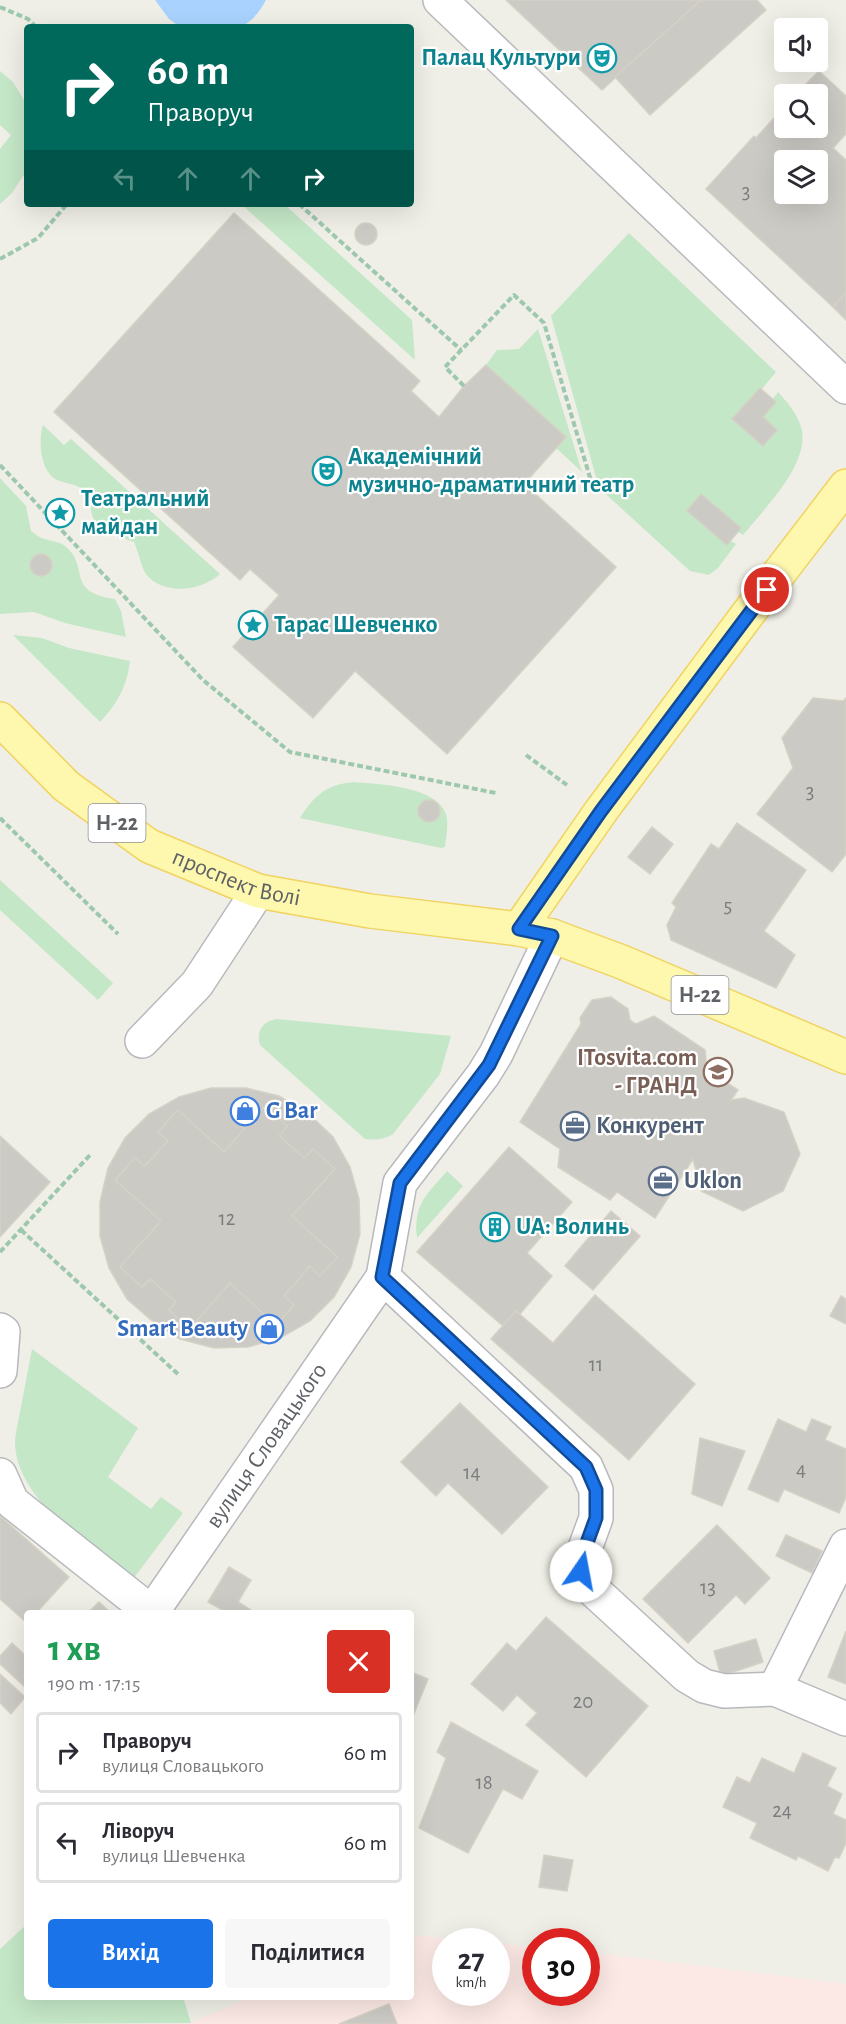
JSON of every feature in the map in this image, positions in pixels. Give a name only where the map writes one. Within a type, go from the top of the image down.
[{"type":"main road","points":[[519,929],[608,801],[846,486]]},
{"type":"main road","name":"проспект Волі","points":[[0,719],[66,786],[150,846],[258,891],[370,911],[519,929]]},
{"type":"main road","name":"Н-22","points":[[519,929],[552,936],[622,962],[846,1057]]},
{"type":"street","points":[[440,0],[846,387]]},
{"type":"street","points":[[142,1041],[197,984],[258,891]]},
{"type":"street","name":"вулиця Словацького","points":[[152,1610],[382,1277],[400,1183],[492,1061],[552,936]]},
{"type":"street","points":[[382,1277],[586,1467],[596,1490],[596,1518],[584,1551],[581,1571],[590,1587],[687,1676],[704,1686],[724,1691],[775,1689],[846,1719]]},
{"type":"street","points":[[0,1329],[3,1332],[0,1371]]},
{"type":"street","name":"вулиця Словацького","points":[[0,1475],[12,1502],[148,1610]]},
{"type":"street","points":[[775,1689],[846,1546]]},
{"type":"path","points":[[0,7],[33,24]]},
{"type":"path","points":[[0,259],[38,238],[65,207]]},
{"type":"path","points":[[302,207],[461,350]]},
{"type":"path","points":[[464,386],[445,368],[514,295],[544,323],[591,481],[583,493]]},
{"type":"path","points":[[0,465],[203,680],[290,752],[495,793]]},
{"type":"path","points":[[526,755],[567,785]]},
{"type":"path","points":[[0,819],[118,934]]},
{"type":"path","points":[[0,1252],[90,1155]]},
{"type":"path","points":[[21,1230],[179,1375]]},
{"type":"shaded area","points":[[414,1935],[432,1937],[432,2006],[510,2006],[510,1944],[522,1946],[522,2006],[600,2006],[600,1954],[846,1984],[846,2024],[188,2024],[244,2000],[414,2000]]},
{"type":"green space","points":[[0,71],[13,82],[24,100],[24,175],[12,193],[0,204],[0,149],[11,135],[0,125]]},
{"type":"green space","points":[[244,207],[287,207],[412,320],[415,360]]},
{"type":"green space","points":[[629,233],[776,372],[732,420],[763,446],[777,430],[763,417],[776,402],[773,399],[778,392],[794,412],[801,427],[802,441],[793,470],[784,485],[743,535],[738,532],[741,528],[701,495],[687,511],[727,545],[731,541],[736,544],[718,568],[709,575],[690,571],[599,488],[551,316]]},
{"type":"green space","points":[[538,329],[582,472],[556,448],[565,437],[486,365],[497,350],[519,349]]},
{"type":"green space","points":[[43,425],[64,445],[71,439],[220,574],[203,584],[183,589],[162,586],[153,581],[144,572],[134,542],[112,534],[97,524],[92,516],[88,497],[83,490],[51,476],[42,455]]},
{"type":"green space","points":[[0,478],[26,506],[31,531],[36,535],[58,542],[73,554],[84,585],[89,591],[99,596],[115,599],[121,611],[126,637],[65,623],[34,612],[0,614]]},
{"type":"green space","points":[[13,635],[42,638],[69,648],[130,661],[121,694],[100,722]]},
{"type":"green space","points":[[353,782],[405,788],[431,797],[446,814],[445,847],[300,818],[321,793],[335,786]]},
{"type":"green space","points":[[0,880],[113,983],[98,1000],[0,910]]},
{"type":"green space","points":[[277,1019],[451,1036],[440,1074],[393,1134],[379,1139],[365,1139],[260,1045],[261,1028],[267,1022]]},
{"type":"green space","points":[[447,1171],[463,1186],[417,1238],[419,1208]]},
{"type":"green space","points":[[32,1349],[138,1428],[108,1477],[151,1509],[161,1497],[183,1513],[133,1579],[60,1522],[29,1485],[19,1465],[15,1444]]},
{"type":"green space","points":[[24,1927],[24,2000],[184,2000],[191,2023],[0,2024],[0,1949]]},
{"type":"water","points":[[155,0],[266,0],[255,16],[245,24],[176,24],[169,19]]},
{"type":"building","name":"Палац Культури","points":[[506,0],[701,0],[602,90]]},
{"type":"building","points":[[701,0],[757,0],[766,10],[650,115],[615,77]]},
{"type":"building","points":[[818,72],[846,96],[846,134],[833,148],[846,160],[846,293],[833,307],[706,189],[754,136],[756,138],[774,118],[774,138],[828,138],[828,84],[806,84]]},
{"type":"building","name":"Академічний музично-драматичний театр","points":[[234,213],[420,381],[411,391],[439,417],[464,386],[486,365],[566,437],[524,484],[616,567],[447,754],[355,671],[313,718],[233,647],[279,595],[250,569],[240,580],[54,412]]},
{"type":"building","points":[[366,223],[374,226],[377,234],[374,242],[366,245],[358,242],[355,234],[358,226]]},
{"type":"building","points":[[846,293],[846,320],[833,307]]},
{"type":"building","points":[[760,388],[776,402],[763,417],[777,430],[763,446],[732,419]]},
{"type":"building","points":[[701,494],[741,528],[727,545],[687,511]]},
{"type":"building","points":[[41,554],[49,557],[52,565],[49,573],[41,576],[33,573],[30,565],[33,557]]},
{"type":"building","points":[[813,698],[843,701],[846,698],[846,854],[832,872],[757,814],[793,768],[782,738]]},
{"type":"building","points":[[429,800],[437,803],[440,811],[437,819],[429,822],[421,819],[418,811],[421,803]]},
{"type":"building","points":[[737,823],[806,870],[764,931],[795,955],[776,988],[671,940],[667,925],[676,907],[672,903],[711,844],[719,849]]},
{"type":"building","points":[[652,827],[673,844],[650,874],[628,857]]},
{"type":"building","points":[[611,997],[628,1009],[630,1020],[636,1024],[654,1016],[705,1050],[707,1070],[738,1090],[731,1100],[744,1098],[784,1112],[800,1154],[783,1191],[743,1211],[701,1191],[693,1159],[655,1218],[617,1192],[610,1200],[558,1167],[560,1149],[520,1122],[581,1024],[580,1018],[592,1000]]},
{"type":"building","points":[[211,1088],[246,1088],[279,1096],[308,1113],[333,1137],[350,1167],[359,1199],[360,1234],[351,1267],[334,1297],[310,1321],[280,1338],[248,1347],[214,1348],[180,1339],[151,1320],[127,1299],[109,1268],[100,1236],[100,1202],[108,1168],[125,1138],[149,1114],[179,1097]],"holes":[[[265,1106],[287,1126],[279,1136],[304,1158],[313,1149],[335,1169],[292,1216],[337,1257],[320,1276],[310,1266],[284,1296],[294,1305],[276,1325],[230,1283],[189,1329],[169,1310],[176,1302],[150,1279],[142,1287],[120,1267],[161,1221],[115,1180],[135,1158],[145,1166],[168,1141],[158,1132],[178,1110],[224,1152]]]},
{"type":"building","points":[[265,1106],[287,1126],[279,1136],[304,1158],[313,1149],[335,1169],[292,1216],[337,1257],[320,1276],[310,1266],[284,1296],[294,1305],[276,1325],[230,1283],[189,1329],[169,1310],[176,1302],[150,1279],[142,1287],[120,1267],[161,1221],[115,1180],[135,1158],[145,1166],[168,1141],[158,1132],[178,1110],[224,1152]]},
{"type":"building","points":[[0,1136],[50,1182],[0,1237]]},
{"type":"building","name":"UA: Волинь","points":[[509,1147],[572,1202],[527,1253],[552,1276],[520,1314],[516,1311],[503,1326],[417,1252]]},
{"type":"building","points":[[611,1211],[640,1236],[593,1290],[565,1266]]},
{"type":"building","points":[[595,1295],[695,1384],[629,1460],[491,1339],[516,1311],[553,1343]]},
{"type":"building","points":[[841,1296],[846,1299],[846,1324],[830,1316]]},
{"type":"building","points":[[460,1403],[548,1487],[502,1534],[448,1483],[436,1496],[401,1462]]},
{"type":"building","points":[[778,1419],[806,1432],[812,1419],[831,1427],[825,1440],[846,1449],[846,1497],[839,1513],[784,1489],[778,1502],[748,1489]]},
{"type":"building","points":[[700,1438],[745,1451],[722,1506],[692,1494]]},
{"type":"building","points":[[0,1516],[69,1577],[39,1610],[24,1610],[24,1620],[0,1599]]},
{"type":"building","points":[[717,1525],[770,1578],[745,1604],[736,1595],[688,1643],[643,1599]]},
{"type":"building","points":[[786,1535],[822,1551],[812,1573],[776,1556]]},
{"type":"building","points":[[229,1567],[251,1580],[238,1602],[251,1610],[222,1610],[208,1602]]},
{"type":"building","points":[[99,1602],[108,1610],[91,1610]]},
{"type":"building","points":[[546,1617],[648,1706],[586,1777],[526,1725],[537,1713],[517,1695],[503,1711],[471,1684],[507,1643],[516,1651]]},
{"type":"building","points":[[846,1631],[846,1684],[828,1677]]},
{"type":"building","points":[[756,1639],[763,1662],[721,1676],[714,1651]]},
{"type":"building","points":[[12,1643],[24,1654],[24,1686],[0,1664],[0,1656]]},
{"type":"building","points":[[414,1673],[428,1679],[414,1714]]},
{"type":"building","points":[[0,1674],[24,1698],[11,1714],[0,1703]]},
{"type":"building","points":[[451,1722],[538,1771],[522,1799],[503,1789],[468,1853],[419,1828],[446,1758],[437,1752]]},
{"type":"building","points":[[803,1753],[836,1768],[827,1786],[842,1794],[833,1814],[846,1820],[846,1843],[839,1858],[835,1857],[828,1871],[798,1856],[796,1860],[750,1838],[757,1823],[723,1807],[737,1777],[750,1783],[762,1758],[794,1773]]},
{"type":"building","points":[[544,1855],[573,1860],[567,1891],[539,1887]]},
{"type":"building","points":[[389,2004],[397,2024],[339,2024]]},
{"type":"place","name":"Палац Культури","points":[[602,58]]},
{"type":"place","name":"Академічний музично-драматичний театр","points":[[327,471]]},
{"type":"place","name":"Театральний майдан","points":[[60,513]]},
{"type":"place","name":"Тарас Шевченко","points":[[253,625]]},
{"type":"place","name":"ITosvita.com - ГРАНД","points":[[718,1072]]},
{"type":"place","name":"G Bar","points":[[245,1111]]},
{"type":"place","name":"Конкурент","points":[[575,1126]]},
{"type":"place","name":"Uklon","points":[[663,1181]]},
{"type":"place","name":"UA: Волинь","points":[[495,1227]]},
{"type":"place","name":"Smart Beauty","points":[[269,1329]]},
{"type":"route","points":[[581,1571],[584,1551],[596,1518],[596,1490],[586,1467],[382,1277],[400,1183],[483,1075],[496,1054],[552,936],[519,929],[601,811],[767,590]]}]
